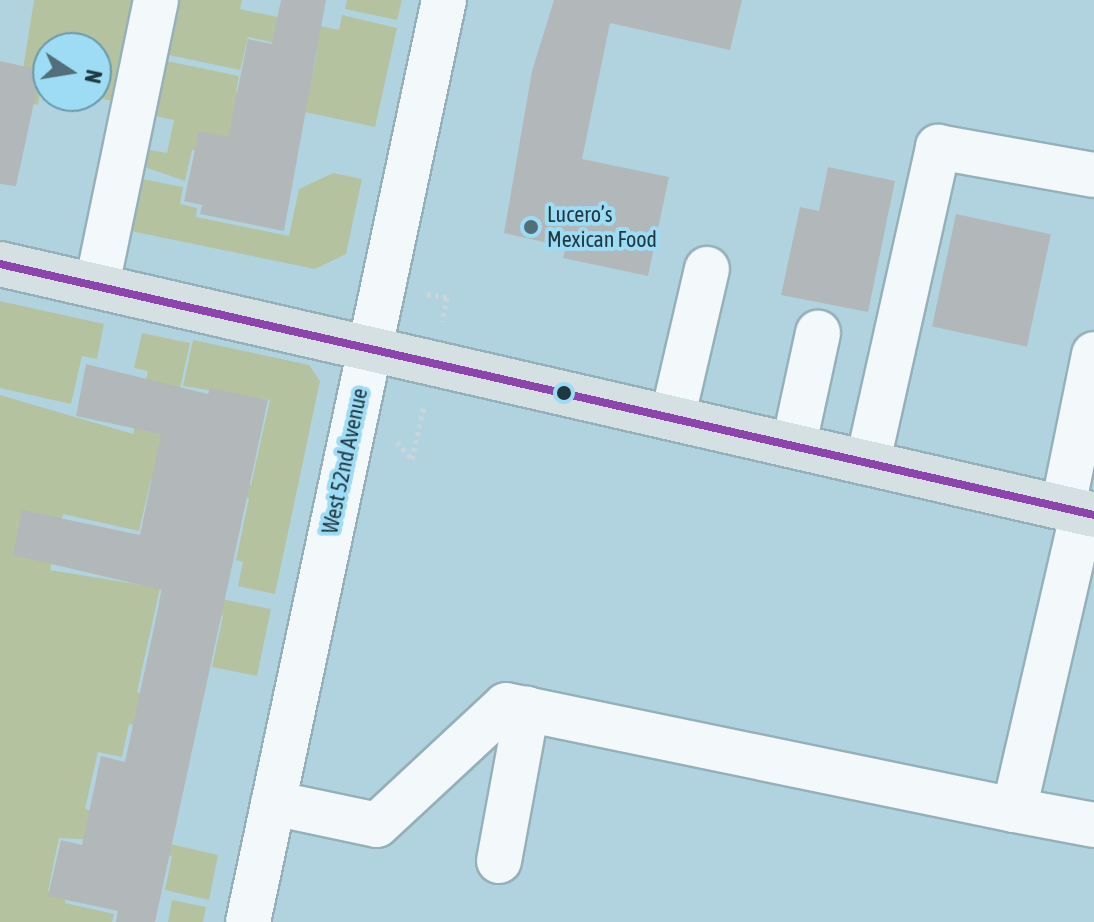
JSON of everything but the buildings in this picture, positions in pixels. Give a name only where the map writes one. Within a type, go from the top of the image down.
[{"type":"main road","points":[[0,264],[370,343],[1080,512]]},
{"type":"street","points":[[97,285],[156,0]]},
{"type":"street","name":"West 52nd Avenue","points":[[248,922],[444,0]]},
{"type":"street","points":[[868,461],[938,147],[1094,175]]},
{"type":"street","points":[[673,415],[707,269]]},
{"type":"street","points":[[794,444],[818,333]]},
{"type":"street","points":[[1014,810],[1080,512],[1094,355]]},
{"type":"street","points":[[273,803],[377,825],[506,705],[1094,825]]},
{"type":"street","points":[[499,861],[527,709]]},
{"type":"green space","points":[[34,0],[145,0],[122,103],[112,101],[112,32],[32,32],[32,104],[18,101]]},
{"type":"green space","points":[[170,0],[242,0],[240,9],[339,30],[342,15],[397,28],[375,127],[305,112],[317,52],[248,37],[240,70],[159,53]]},
{"type":"green space","points":[[347,0],[402,0],[397,20],[345,9]]},
{"type":"green space","points":[[157,59],[239,76],[236,92],[257,96],[253,116],[213,154],[192,150],[185,181],[136,164],[139,148],[167,153],[174,120],[146,114]]},
{"type":"green space","points":[[333,173],[362,179],[346,254],[315,269],[121,229],[132,177],[183,187],[180,204],[197,208],[196,217],[289,236],[299,189]]},
{"type":"green space","points":[[0,301],[104,324],[97,359],[82,356],[71,404],[0,388]]},
{"type":"green space","points":[[142,333],[190,343],[168,442],[183,485],[151,479],[139,531],[63,514],[50,570],[160,588],[137,692],[200,707],[193,738],[129,724],[122,757],[98,752],[85,809],[117,817],[112,841],[59,838],[48,891],[66,895],[65,903],[114,914],[112,922],[0,922],[0,395],[133,434],[148,371],[134,368]]},
{"type":"green space","points":[[193,340],[309,365],[320,381],[275,594],[238,586],[243,562],[236,560],[249,498],[187,485],[189,472],[251,485],[270,400],[183,386]]},
{"type":"green space","points":[[162,587],[271,609],[257,676],[212,667],[223,616],[159,602]]},
{"type":"green space","points":[[117,832],[218,855],[209,900],[165,890],[172,856],[114,843]]},
{"type":"green space","points":[[172,900],[206,907],[203,922],[168,922]]},
{"type":"transit line","points":[[0,264],[1094,515]]},
{"type":"place","name":"Lucero’s Mexican Food","points":[[531,227]]}]
